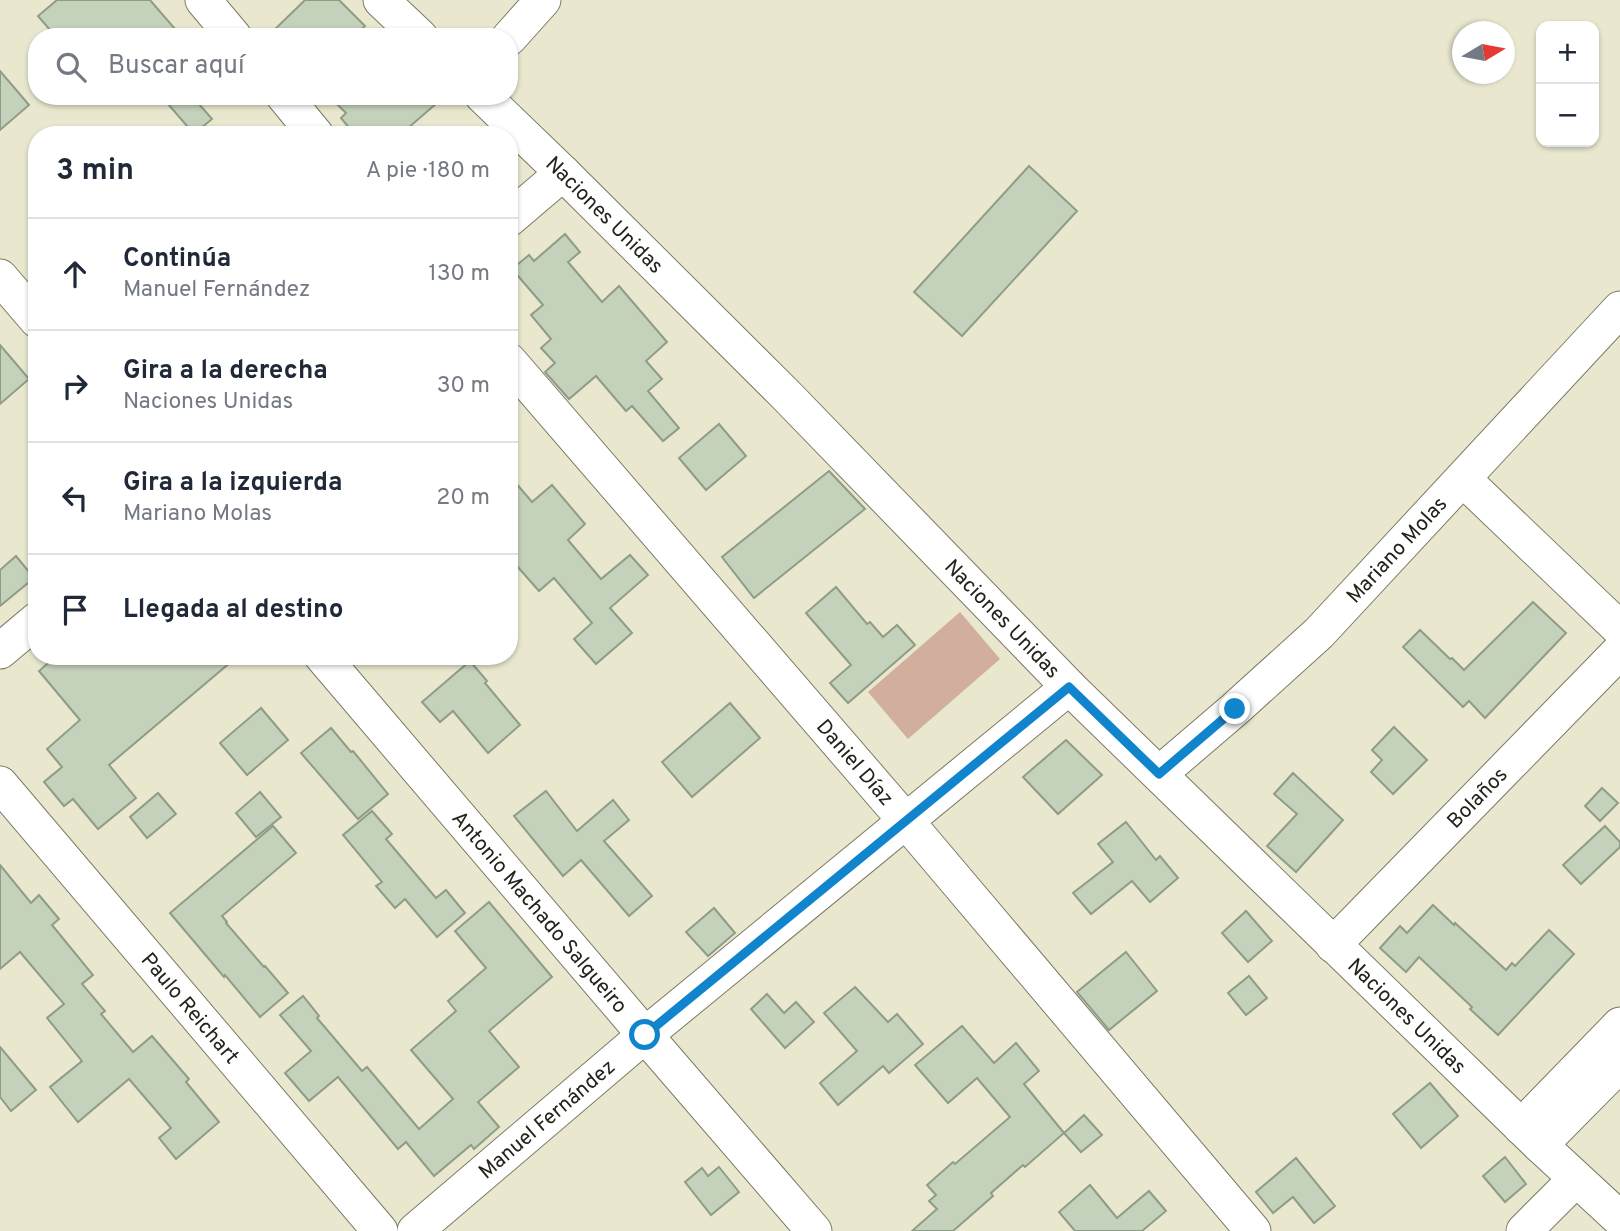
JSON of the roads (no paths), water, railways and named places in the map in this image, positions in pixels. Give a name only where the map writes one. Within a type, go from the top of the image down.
[{"type":"street","points":[[203,0],[226,28]]},
{"type":"street","points":[[381,0],[411,28]]},
{"type":"street","points":[[518,28],[543,0]]},
{"type":"street","points":[[291,105],[309,126]]},
{"type":"street","name":"Naciones Unidas","points":[[497,105],[517,126]]},
{"type":"street","name":"Naciones Unidas","points":[[518,127],[786,395],[1069,687],[1530,1136],[1620,1219]]},
{"type":"street","points":[[518,211],[563,173]]},
{"type":"street","points":[[0,277],[28,310]]},
{"type":"street","name":"Mariano Molas","points":[[1159,774],[1319,633],[1620,309]]},
{"type":"street","name":"Daniel Díaz","points":[[518,371],[906,821],[1253,1231]]},
{"type":"street","points":[[1463,479],[1620,629]]},
{"type":"street","points":[[0,651],[28,628]]},
{"type":"street","name":"Bolaños","points":[[1333,944],[1620,651]]},
{"type":"street","name":"Antonio Machado Salgueiro","points":[[330,665],[814,1231]]},
{"type":"street","name":"Manuel Fernández","points":[[415,1231],[645,1035],[1069,687]]},
{"type":"street","name":"Paulo Reichart","points":[[0,784],[380,1231]]},
{"type":"street","points":[[1530,1136],[1620,1025]]},
{"type":"street","points":[[1530,1136],[1620,1064]]},
{"type":"street","points":[[1524,1231],[1576,1179]]}]
